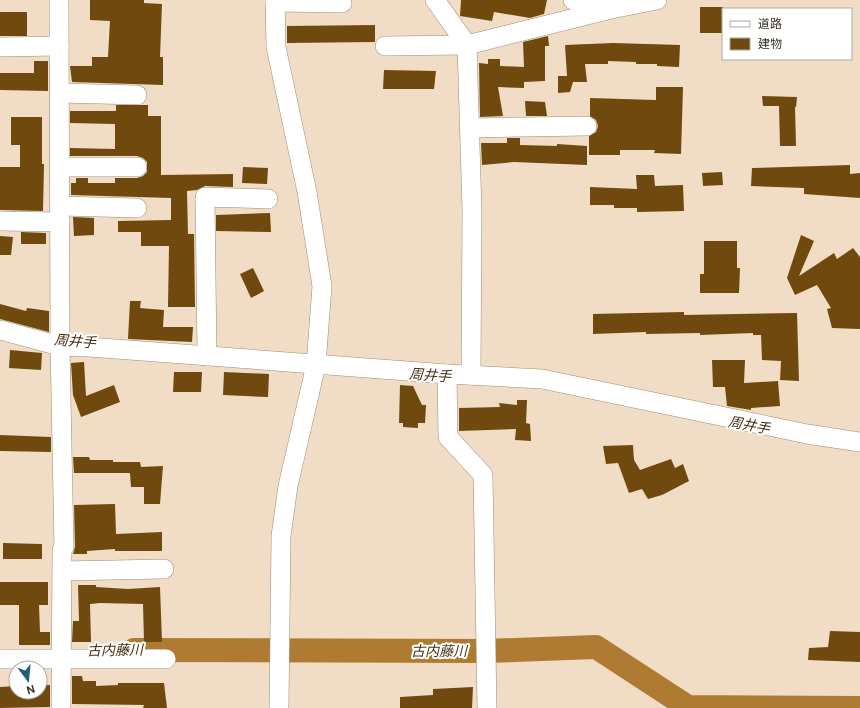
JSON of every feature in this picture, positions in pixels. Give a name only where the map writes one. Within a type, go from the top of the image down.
[{"type":"street","points":[[59,0],[60,346],[63,440],[61,708]]},
{"type":"street","points":[[435,0],[467,45],[472,211],[471,375]]},
{"type":"street","points":[[573,0],[611,9]]},
{"type":"street","points":[[279,708],[281,536],[288,486],[316,365],[322,286],[307,192],[276,47],[275,1],[342,3]]},
{"type":"street","points":[[385,46],[467,45],[645,1]]},
{"type":"street","points":[[0,47],[59,46]]},
{"type":"street","points":[[60,93],[137,95]]},
{"type":"street","points":[[470,128],[587,126]]},
{"type":"street","points":[[60,167],[137,167]]},
{"type":"street","points":[[207,356],[205,197],[268,199]]},
{"type":"street","points":[[0,221],[60,214],[137,208]]},
{"type":"street","points":[[0,330],[60,346],[447,374],[542,379],[807,434],[860,442]]},
{"type":"street","points":[[447,374],[448,437],[483,475],[487,708]]},
{"type":"street","points":[[62,571],[164,569]]},
{"type":"street","points":[[0,659],[166,659]]},
{"type":"building","points":[[90,0],[144,0],[144,3],[162,4],[160,57],[163,57],[163,85],[72,82],[70,66],[92,66],[92,57],[108,57],[110,21],[90,20]]},
{"type":"building","points":[[461,0],[547,0],[544,14],[530,18],[494,12],[492,21],[460,16]]},
{"type":"building","points":[[700,7],[723,7],[722,33],[700,33]]},
{"type":"building","points":[[0,12],[27,12],[27,36],[0,36]]},
{"type":"building","points":[[375,25],[375,42],[287,43],[287,26]]},
{"type":"building","points":[[548,36],[549,46],[545,46],[545,81],[524,82],[524,88],[498,87],[503,116],[480,117],[479,63],[488,64],[488,59],[500,59],[500,66],[524,67],[523,42]]},
{"type":"building","points":[[613,43],[680,45],[679,67],[657,66],[657,64],[636,64],[636,62],[608,61],[608,64],[585,64],[587,82],[573,82],[570,92],[558,93],[558,76],[567,76],[565,45]]},
{"type":"building","points":[[34,61],[48,61],[48,91],[0,90],[0,73],[34,73]]},
{"type":"building","points":[[384,70],[436,71],[434,89],[383,89]]},
{"type":"building","points":[[656,87],[683,87],[681,154],[654,153],[655,150],[620,150],[620,155],[589,155],[589,136],[596,132],[598,126],[596,120],[590,116],[590,98],[656,100]]},
{"type":"building","points":[[762,96],[797,97],[795,107],[796,146],[780,146],[779,106],[763,106]]},
{"type":"building","points":[[525,101],[545,102],[547,116],[526,116]]},
{"type":"building","points":[[116,105],[148,105],[148,116],[161,116],[161,175],[233,174],[233,187],[205,186],[197,190],[187,191],[188,234],[194,234],[195,307],[168,307],[169,246],[141,246],[141,232],[118,232],[118,221],[171,220],[171,198],[71,195],[71,183],[76,183],[76,178],[88,178],[88,183],[115,183],[115,178],[137,178],[143,176],[147,172],[147,162],[143,158],[137,156],[70,156],[70,148],[115,149],[115,124],[70,123],[70,111],[116,111]]},
{"type":"building","points":[[11,117],[42,117],[42,164],[44,164],[43,211],[0,210],[0,167],[20,167],[20,145],[11,145]]},
{"type":"building","points":[[507,138],[520,138],[520,145],[557,146],[557,144],[587,146],[587,165],[514,162],[482,165],[481,143],[507,143]]},
{"type":"building","points":[[850,165],[850,174],[860,173],[860,198],[804,194],[804,188],[751,186],[752,168]]},
{"type":"building","points":[[243,167],[268,168],[267,184],[242,183]]},
{"type":"building","points":[[722,172],[723,185],[703,186],[702,173]]},
{"type":"building","points":[[636,175],[654,175],[655,186],[683,185],[684,211],[637,212],[637,208],[614,208],[614,205],[590,205],[590,187],[637,189]]},
{"type":"building","points":[[270,213],[271,232],[216,231],[216,215]]},
{"type":"building","points":[[73,217],[94,218],[94,235],[74,236]]},
{"type":"building","points":[[21,232],[46,233],[46,244],[21,244]]},
{"type":"building","points":[[801,235],[814,241],[799,276],[834,253],[837,259],[853,248],[860,257],[860,329],[832,328],[827,309],[831,308],[817,285],[795,295],[787,278]]},
{"type":"building","points":[[0,236],[13,237],[11,255],[0,255]]},
{"type":"building","points":[[704,241],[737,241],[737,268],[740,268],[739,293],[700,293],[700,274],[704,274]]},
{"type":"building","points":[[253,268],[264,291],[251,298],[240,274]]},
{"type":"building","points":[[130,301],[141,301],[140,308],[164,310],[163,327],[193,327],[192,342],[128,339]]},
{"type":"building","points":[[0,304],[26,311],[27,308],[49,311],[49,332],[0,319]]},
{"type":"building","points":[[684,312],[684,315],[797,313],[799,381],[780,380],[781,361],[762,360],[761,335],[753,335],[753,333],[700,335],[700,333],[646,334],[646,332],[593,334],[593,314]]},
{"type":"building","points":[[10,350],[42,353],[41,370],[9,368]]},
{"type":"building","points":[[712,360],[745,360],[744,383],[778,381],[780,406],[751,408],[751,410],[727,406],[725,387],[713,387]]},
{"type":"building","points":[[84,362],[86,396],[114,385],[120,402],[81,417],[73,395],[71,363]]},
{"type":"building","points":[[174,372],[202,372],[201,392],[173,392]]},
{"type":"building","points":[[224,372],[269,374],[268,397],[223,395]]},
{"type":"building","points":[[400,385],[413,386],[422,405],[426,405],[425,423],[418,423],[418,428],[403,427],[403,423],[399,423]]},
{"type":"building","points":[[517,400],[527,400],[526,423],[530,424],[531,441],[515,440],[516,429],[459,431],[459,408],[500,407],[499,403],[517,405]]},
{"type":"building","points":[[0,435],[51,437],[51,452],[0,451]]},
{"type":"building","points":[[633,445],[634,460],[640,470],[671,459],[675,468],[683,464],[689,481],[662,495],[648,499],[642,489],[629,493],[618,463],[606,464],[603,446]]},
{"type":"building","points":[[73,457],[89,457],[90,460],[113,460],[113,462],[140,462],[141,467],[163,466],[160,504],[144,504],[144,487],[131,487],[130,473],[74,473]]},
{"type":"building","points":[[115,504],[116,534],[162,532],[162,551],[115,551],[115,549],[87,551],[87,554],[73,554],[75,547],[74,505]]},
{"type":"building","points":[[3,543],[42,544],[42,559],[3,559]]},
{"type":"building","points":[[0,582],[48,582],[48,605],[39,605],[40,632],[50,632],[50,645],[19,645],[19,605],[0,605]]},
{"type":"building","points":[[78,585],[96,585],[96,587],[128,589],[160,587],[162,642],[144,642],[143,604],[100,603],[90,604],[91,642],[72,642],[73,621],[79,621]]},
{"type":"building","points":[[830,631],[860,632],[860,662],[808,660],[809,648],[828,647]]},
{"type":"building","points":[[72,676],[82,676],[83,681],[96,681],[96,686],[118,685],[118,683],[164,683],[167,708],[143,708],[144,705],[72,704]]},
{"type":"building","points":[[48,685],[50,685],[50,707],[0,708],[0,687],[8,686],[8,700],[48,700]]},
{"type":"building","points":[[473,687],[472,708],[400,708],[400,697],[433,695],[433,689]]},
{"type":"waterway","name":"古内藤川","points":[[134,650],[486,651],[596,647],[688,707],[860,708]]},
{"type":"water label","name":"周井手","points":[[75,341]]},
{"type":"water label","name":"周井手","points":[[430,375]]},
{"type":"water label","name":"周井手","points":[[749,425]]}]
